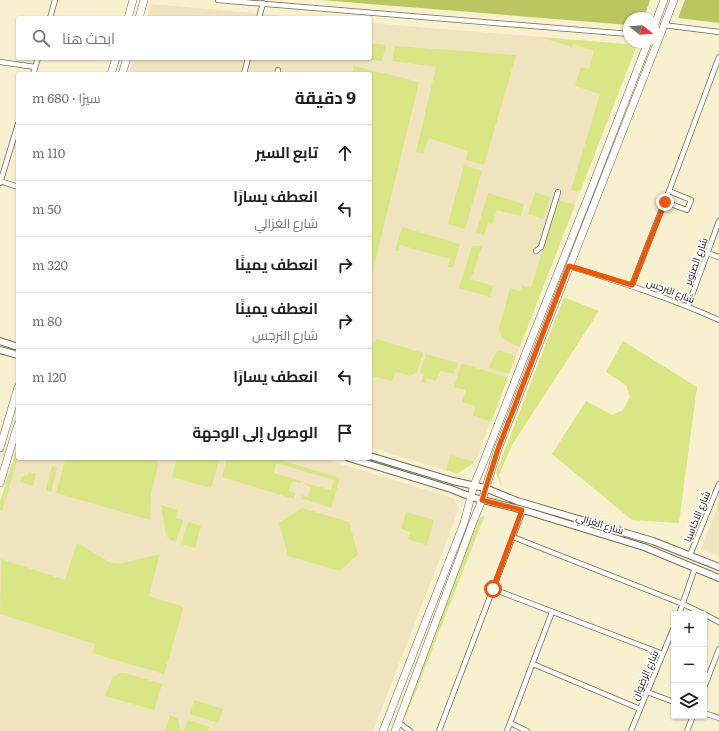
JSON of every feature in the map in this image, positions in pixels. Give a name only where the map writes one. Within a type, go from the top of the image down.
[{"type":"main road","points":[[129,16],[133,0]]},
{"type":"main road","points":[[140,16],[144,0]]},
{"type":"main road","points":[[659,13],[664,0]]},
{"type":"main road","points":[[395,731],[472,522],[482,500],[498,449],[674,0]]},
{"type":"main road","points":[[383,731],[464,523],[474,485],[588,200],[646,48]]},
{"type":"main road","points":[[112,72],[115,60]]},
{"type":"main road","points":[[123,72],[126,60]]},
{"type":"main road","points":[[0,341],[16,346]]},
{"type":"main road","points":[[0,350],[16,354]]},
{"type":"main road","points":[[0,448],[16,393]]},
{"type":"main road","points":[[0,483],[16,431]]},
{"type":"main road","name":"شارع الغزالي","points":[[372,457],[453,481],[486,488],[517,501],[653,541],[719,567]]},
{"type":"main road","name":"شارع الغزالي","points":[[356,460],[451,489],[471,497],[522,510],[644,547],[719,578]]},
{"type":"street","points":[[51,16],[55,0]]},
{"type":"street","points":[[218,0],[623,33]]},
{"type":"street","points":[[260,16],[263,3]]},
{"type":"street","points":[[663,25],[719,32]]},
{"type":"street","points":[[632,285],[665,202],[719,57]]},
{"type":"street","points":[[34,72],[37,60]]},
{"type":"street","points":[[244,72],[248,60]]},
{"type":"street","points":[[0,62],[35,67]]},
{"type":"street","points":[[16,130],[0,182],[16,186]]},
{"type":"street","points":[[665,202],[687,210],[691,200],[669,191]]},
{"type":"street","points":[[536,251],[541,247],[558,192]]},
{"type":"street","name":"شارع الصنوبر","points":[[688,306],[719,221]]},
{"type":"street","points":[[708,253],[719,258]]},
{"type":"street","name":"شارع النرجس","points":[[569,266],[632,285],[688,306],[719,320]]},
{"type":"street","name":"شارع الاكاسيا","points":[[690,555],[719,484]]},
{"type":"street","points":[[439,731],[522,510]]},
{"type":"street","points":[[513,537],[698,611]]},
{"type":"street","points":[[680,611],[695,568]]},
{"type":"street","points":[[493,589],[663,654]]},
{"type":"street","points":[[507,731],[552,612]]},
{"type":"street","points":[[707,616],[719,622]]},
{"type":"street","name":"شارع الرضوان","points":[[631,731],[671,634]]},
{"type":"street","points":[[706,683],[719,649]]},
{"type":"street","points":[[533,664],[640,709]]},
{"type":"street","points":[[647,692],[671,701]]},
{"type":"street","points":[[707,714],[719,718]]},
{"type":"street","points":[[687,731],[692,719]]},
{"type":"street","points":[[398,722],[410,731]]},
{"type":"street","points":[[510,723],[527,731]]},
{"type":"shaded area","points":[[151,4],[286,16],[148,16]]},
{"type":"shaded area","points":[[372,23],[623,44],[623,48],[636,48],[475,462],[457,474],[372,448],[372,72],[130,72],[133,60],[372,60]]},
{"type":"shaded area","points":[[16,450],[16,460],[327,460],[453,498],[459,509],[373,731],[0,731],[0,502]]},
{"type":"shaded area","points":[[719,502],[719,556],[701,550]]},
{"type":"green space","points":[[321,0],[650,0],[646,12],[623,12],[623,25]]},
{"type":"green space","points":[[685,0],[719,0],[719,23],[678,18]]},
{"type":"green space","points":[[540,37],[623,44],[623,48],[636,48],[580,192],[571,190],[600,94],[575,86],[581,67],[589,69],[594,51],[573,44],[572,47]]},
{"type":"green space","points":[[372,43],[386,45],[382,61],[372,60]]},
{"type":"green space","points":[[395,46],[516,55],[484,165],[466,160],[468,151],[429,138],[423,153],[416,152],[436,67],[392,61]]},
{"type":"green space","points":[[354,66],[419,82],[372,275],[372,72],[352,72]]},
{"type":"green space","points":[[464,165],[482,171],[465,229],[448,224]]},
{"type":"green space","points":[[535,192],[550,197],[543,219],[528,214]]},
{"type":"green space","points":[[488,193],[524,204],[521,216],[497,210],[492,224],[488,223],[484,235],[476,233]]},
{"type":"green space","points":[[558,200],[575,205],[520,347],[510,343],[504,338],[499,329],[510,288],[520,291],[522,285],[531,288]]},
{"type":"green space","points":[[402,227],[460,244],[453,268],[448,267],[450,259],[400,245],[398,251],[395,251]]},
{"type":"green space","points":[[472,246],[482,246],[471,279],[493,286],[490,297],[459,288]]},
{"type":"green space","points":[[564,297],[599,311],[512,445],[499,475],[502,487],[496,473]]},
{"type":"green space","points":[[377,339],[423,353],[417,372],[410,376],[396,372],[392,381],[372,376],[372,346]]},
{"type":"green space","points":[[623,341],[697,387],[679,523],[632,520],[552,454],[586,401],[612,415],[623,410],[630,397],[626,385],[606,372]]},
{"type":"green space","points":[[501,351],[516,356],[509,374],[489,368],[497,352]]},
{"type":"green space","points":[[426,354],[458,363],[454,374],[441,371],[436,381],[426,378],[424,383],[421,382],[424,374],[420,373]]},
{"type":"green space","points":[[464,364],[508,378],[491,422],[473,415],[476,406],[462,402],[466,390],[454,387],[461,365]]},
{"type":"green space","points":[[16,450],[16,460],[17,460],[2,511],[0,510],[0,502]]},
{"type":"green space","points":[[450,455],[475,462],[457,474],[446,470]]},
{"type":"green space","points":[[65,460],[152,460],[156,461],[158,466],[151,494],[150,520],[56,493]]},
{"type":"green space","points":[[176,460],[219,460],[211,488],[172,477]]},
{"type":"green space","points":[[226,460],[281,460],[340,478],[331,508],[301,499],[302,495],[308,497],[311,487],[304,484],[305,483],[331,490],[334,480],[276,463],[274,473],[301,481],[300,483],[292,481],[289,491],[295,493],[294,499],[222,477]]},
{"type":"green space","points":[[52,466],[57,468],[51,492],[46,490]]},
{"type":"green space","points":[[29,472],[36,474],[33,486],[20,482],[21,477],[28,475]]},
{"type":"green space","points":[[161,505],[177,510],[176,518],[183,520],[176,542],[170,540],[166,535]]},
{"type":"green space","points":[[302,508],[349,522],[358,554],[340,571],[288,556],[279,523]]},
{"type":"green space","points":[[406,512],[434,520],[427,545],[408,539],[410,532],[401,529]]},
{"type":"green space","points":[[485,515],[405,719],[404,717],[422,663],[475,525],[480,518]]},
{"type":"green space","points":[[188,522],[201,526],[195,548],[181,544]]},
{"type":"green space","points":[[77,543],[111,563],[118,564],[160,554],[149,595],[183,608],[164,674],[92,653],[95,644],[0,614],[1,559],[65,580]]},
{"type":"green space","points":[[120,673],[125,673],[162,684],[154,710],[105,696],[112,678]]},
{"type":"green space","points":[[194,700],[223,709],[218,723],[190,714]]},
{"type":"green space","points":[[170,715],[178,718],[180,731],[165,731]]},
{"type":"green space","points":[[188,720],[210,727],[208,731],[184,731]]},
{"type":"route","points":[[493,589],[522,510],[482,500],[498,449],[569,266],[632,285],[665,202]]}]
